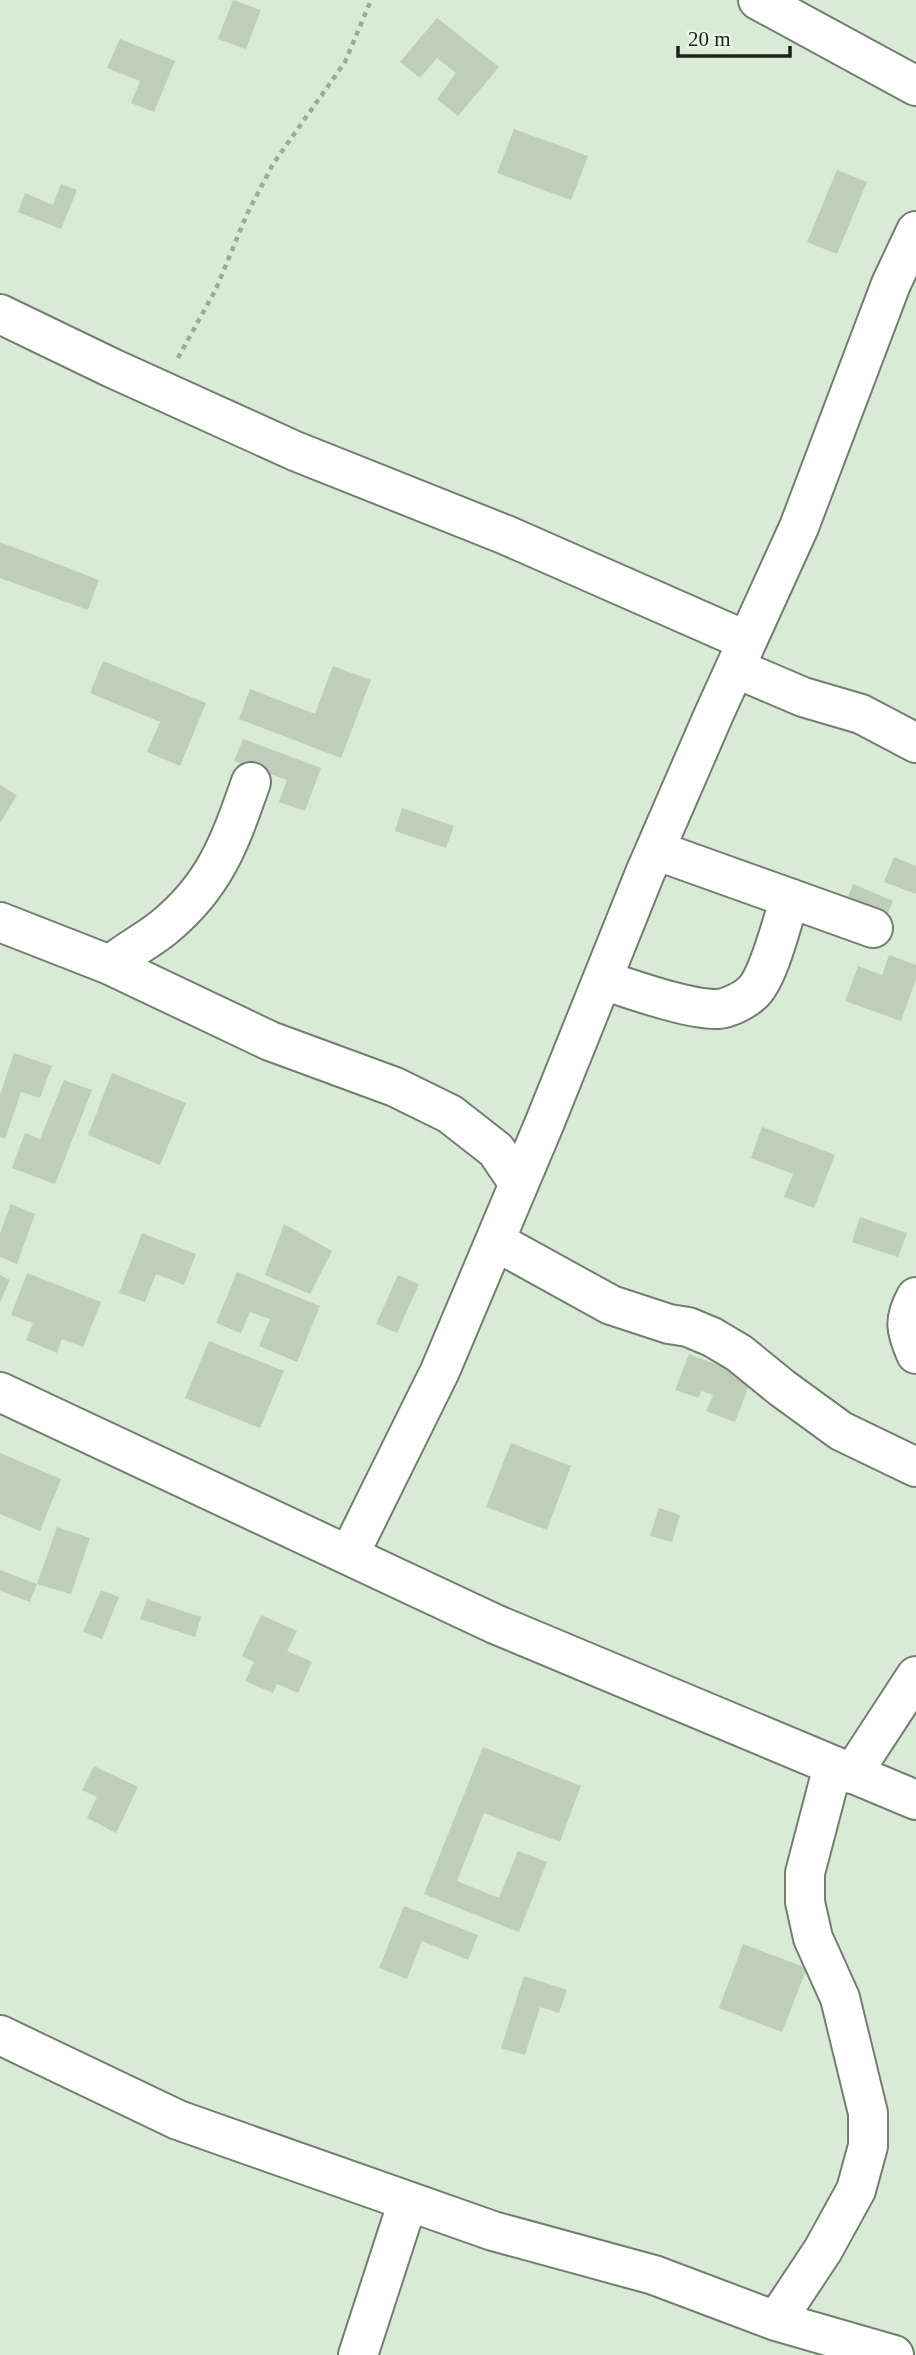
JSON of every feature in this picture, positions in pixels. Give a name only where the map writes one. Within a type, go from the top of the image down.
[{"type":"street","points":[[758,0],[916,86]]},
{"type":"street","points":[[349,1555],[440,1371],[655,850],[799,527],[891,284],[916,231]]},
{"type":"street","points":[[0,314],[295,451],[506,536],[741,655],[803,697],[861,714],[916,743]]},
{"type":"street","points":[[110,965],[162,929],[191,902],[209,880],[231,837],[251,782]]},
{"type":"street","points":[[655,850],[873,928]]},
{"type":"street","points":[[603,980],[682,1003],[719,1009],[738,1003],[753,993],[765,974],[790,898]]},
{"type":"street","points":[[0,922],[110,965],[270,1041],[396,1087],[450,1114],[496,1150],[519,1184]]},
{"type":"street","points":[[495,1241],[611,1305],[712,1336],[739,1353],[841,1430],[916,1466]]},
{"type":"street","points":[[916,1297],[906,1318],[909,1338],[916,1354]]},
{"type":"street","points":[[0,1392],[495,1624],[916,1800]]},
{"type":"street","points":[[776,2321],[823,2250],[856,2190],[868,2146],[868,2113],[843,2010],[813,1938],[805,1902],[805,1873],[843,1770],[916,1676]]},
{"type":"street","points":[[0,2035],[178,2120],[493,2231],[654,2276],[776,2321],[894,2355]]},
{"type":"street","points":[[358,2355],[408,2201]]},
{"type":"path","points":[[160,390],[216,289],[247,214],[273,164],[345,62],[371,0]]},
{"type":"building","points":[[233,0],[261,10],[246,49],[218,39]]},
{"type":"building","points":[[437,18],[499,67],[458,116],[437,99],[456,73],[437,58],[420,78],[400,62]]},
{"type":"building","points":[[120,39],[175,61],[154,112],[131,103],[140,81],[107,68]]},
{"type":"building","points":[[514,129],[588,156],[571,200],[497,173]]},
{"type":"building","points":[[837,170],[867,182],[837,254],[807,242]]},
{"type":"building","points":[[61,184],[77,190],[61,229],[18,212],[25,193],[53,205]]},
{"type":"building","points":[[0,542],[99,580],[88,610],[0,578]]},
{"type":"building","points":[[103,661],[206,703],[180,766],[147,752],[160,722],[90,693]]},
{"type":"building","points":[[333,666],[371,680],[341,758],[239,719],[250,689],[315,714]]},
{"type":"building","points":[[243,739],[321,768],[305,811],[279,802],[287,780],[234,761]]},
{"type":"building","points":[[0,785],[17,795],[0,823]]},
{"type":"building","points":[[402,808],[454,826],[446,848],[395,831]]},
{"type":"building","points":[[894,857],[916,866],[916,894],[884,882]]},
{"type":"building","points":[[853,884],[893,901],[887,915],[847,899]]},
{"type":"building","points":[[889,955],[916,965],[916,979],[901,1021],[845,1001],[858,966],[882,975]]},
{"type":"building","points":[[14,1053],[52,1066],[40,1098],[21,1092],[5,1139],[0,1137],[0,1095]]},
{"type":"building","points":[[112,1073],[186,1103],[160,1165],[88,1135]]},
{"type":"building","points":[[64,1080],[92,1090],[55,1184],[12,1168],[25,1133],[40,1139]]},
{"type":"building","points":[[762,1127],[835,1155],[814,1208],[784,1197],[793,1174],[751,1158]]},
{"type":"building","points":[[11,1204],[35,1214],[17,1264],[0,1257],[0,1233]]},
{"type":"building","points":[[860,1217],[907,1233],[898,1257],[852,1242]]},
{"type":"building","points":[[284,1224],[332,1251],[310,1294],[265,1275]]},
{"type":"building","points":[[142,1233],[196,1254],[184,1285],[156,1274],[145,1302],[119,1293]]},
{"type":"building","points":[[237,1272],[320,1306],[297,1362],[259,1346],[270,1319],[250,1312],[241,1333],[216,1323]]},
{"type":"building","points":[[27,1273],[101,1302],[83,1347],[62,1339],[57,1353],[26,1340],[33,1323],[11,1315]]},
{"type":"building","points":[[0,1275],[10,1280],[0,1302]]},
{"type":"building","points":[[398,1275],[419,1284],[397,1333],[376,1324]]},
{"type":"building","points":[[209,1341],[284,1371],[260,1428],[185,1398]]},
{"type":"building","points":[[689,1354],[752,1378],[735,1422],[706,1411],[713,1395],[701,1391],[699,1398],[675,1390]]},
{"type":"building","points":[[511,1443],[571,1466],[547,1530],[486,1507]]},
{"type":"building","points":[[0,1453],[61,1479],[40,1531],[0,1514]]},
{"type":"building","points":[[659,1508],[680,1515],[672,1542],[650,1536]]},
{"type":"building","points":[[57,1527],[90,1538],[71,1594],[37,1584]]},
{"type":"building","points":[[0,1570],[37,1584],[30,1602],[0,1591]]},
{"type":"building","points":[[101,1590],[119,1597],[102,1639],[83,1632]]},
{"type":"building","points":[[147,1599],[201,1617],[195,1637],[140,1619]]},
{"type":"building","points":[[261,1615],[297,1631],[287,1651],[312,1662],[298,1693],[277,1684],[273,1693],[245,1681],[254,1662],[242,1656]]},
{"type":"building","points":[[483,1747],[581,1786],[560,1842],[484,1813],[457,1881],[499,1898],[518,1851],[547,1862],[519,1932],[424,1894]]},
{"type":"building","points":[[94,1766],[138,1787],[116,1833],[87,1818],[97,1797],[82,1790]]},
{"type":"building","points":[[404,1906],[478,1935],[468,1960],[422,1941],[407,1979],[379,1968]]},
{"type":"building","points":[[743,1944],[807,1968],[782,2032],[719,2008]]},
{"type":"building","points":[[524,1976],[567,1990],[559,2013],[540,2007],[525,2055],[501,2048]]}]
